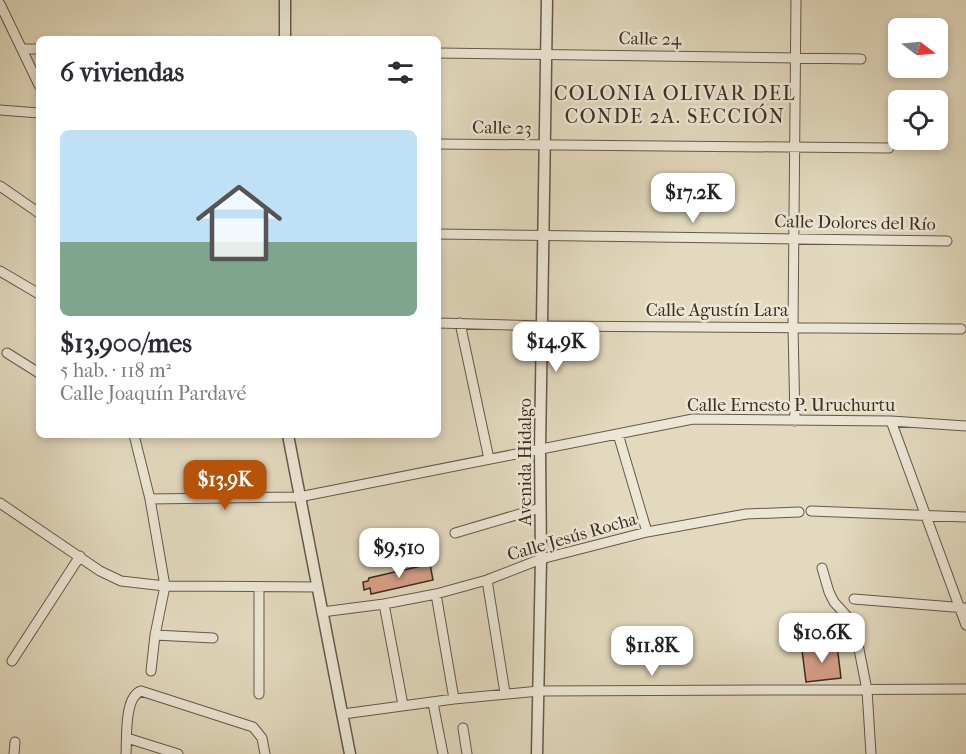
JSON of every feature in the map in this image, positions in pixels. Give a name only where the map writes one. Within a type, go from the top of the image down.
[{"type":"street","points":[[285,0],[285,36]]},
{"type":"street","name":"Avenida Hidalgo","points":[[537,749],[547,0]]},
{"type":"street","points":[[795,420],[792,327],[796,0]]},
{"type":"street","points":[[0,4],[36,79]]},
{"type":"street","points":[[22,49],[36,49]]},
{"type":"street","name":"Calle 24","points":[[441,53],[861,59]]},
{"type":"street","points":[[0,110],[36,112]]},
{"type":"street","name":"Calle 23","points":[[441,144],[888,148]]},
{"type":"street","points":[[0,186],[36,211]]},
{"type":"street","name":"Calle Dolores del Río","points":[[441,234],[947,241]]},
{"type":"street","points":[[0,271],[36,292]]},
{"type":"street","name":"Calle Agustín Lara","points":[[441,323],[543,326],[961,329]]},
{"type":"street","points":[[460,323],[489,459]]},
{"type":"street","points":[[7,353],[36,371]]},
{"type":"street","name":"Calle Ernesto P. Uruchurtu","points":[[150,499],[299,497],[693,419],[891,421],[966,426]]},
{"type":"street","points":[[891,421],[962,608],[966,625]]},
{"type":"street","points":[[618,434],[647,532]]},
{"type":"street","points":[[135,438],[150,499],[165,586],[155,635],[151,671]]},
{"type":"street","points":[[289,438],[350,754]]},
{"type":"street","points":[[0,503],[100,571],[121,581],[165,586],[317,587]]},
{"type":"street","points":[[455,533],[540,508]]},
{"type":"street","points":[[811,511],[966,517]]},
{"type":"street","name":"Calle Jesús Rocha","points":[[322,612],[436,594],[487,580],[541,559],[647,532],[746,514],[799,512]]},
{"type":"street","points":[[12,661],[80,556]]},
{"type":"street","points":[[822,568],[834,602],[854,624],[867,690],[871,754]]},
{"type":"street","points":[[487,580],[505,693]]},
{"type":"street","points":[[259,588],[259,693]]},
{"type":"street","points":[[436,594],[454,699]]},
{"type":"street","points":[[854,599],[962,608]]},
{"type":"street","points":[[384,604],[403,705]]},
{"type":"street","points":[[155,635],[213,638]]},
{"type":"street","points":[[343,714],[505,693],[539,691],[966,689]]},
{"type":"street","points":[[126,754],[130,702],[135,693],[146,692],[248,725],[257,730],[265,754]]},
{"type":"street","points":[[433,703],[443,754]]},
{"type":"street","points":[[463,728],[467,754]]},
{"type":"street","points":[[127,738],[178,754]]},
{"type":"street","points":[[14,754],[15,742]]},
{"type":"building","points":[[430,564],[433,580],[371,594],[370,588],[364,590],[363,582],[368,581],[369,578]]},
{"type":"building","points":[[837,645],[841,678],[806,682],[802,650]]},
{"type":"district","name":"COLONIA OLIVAR DEL CONDE 2A. SECCIÓN","points":[[675,104]]}]
